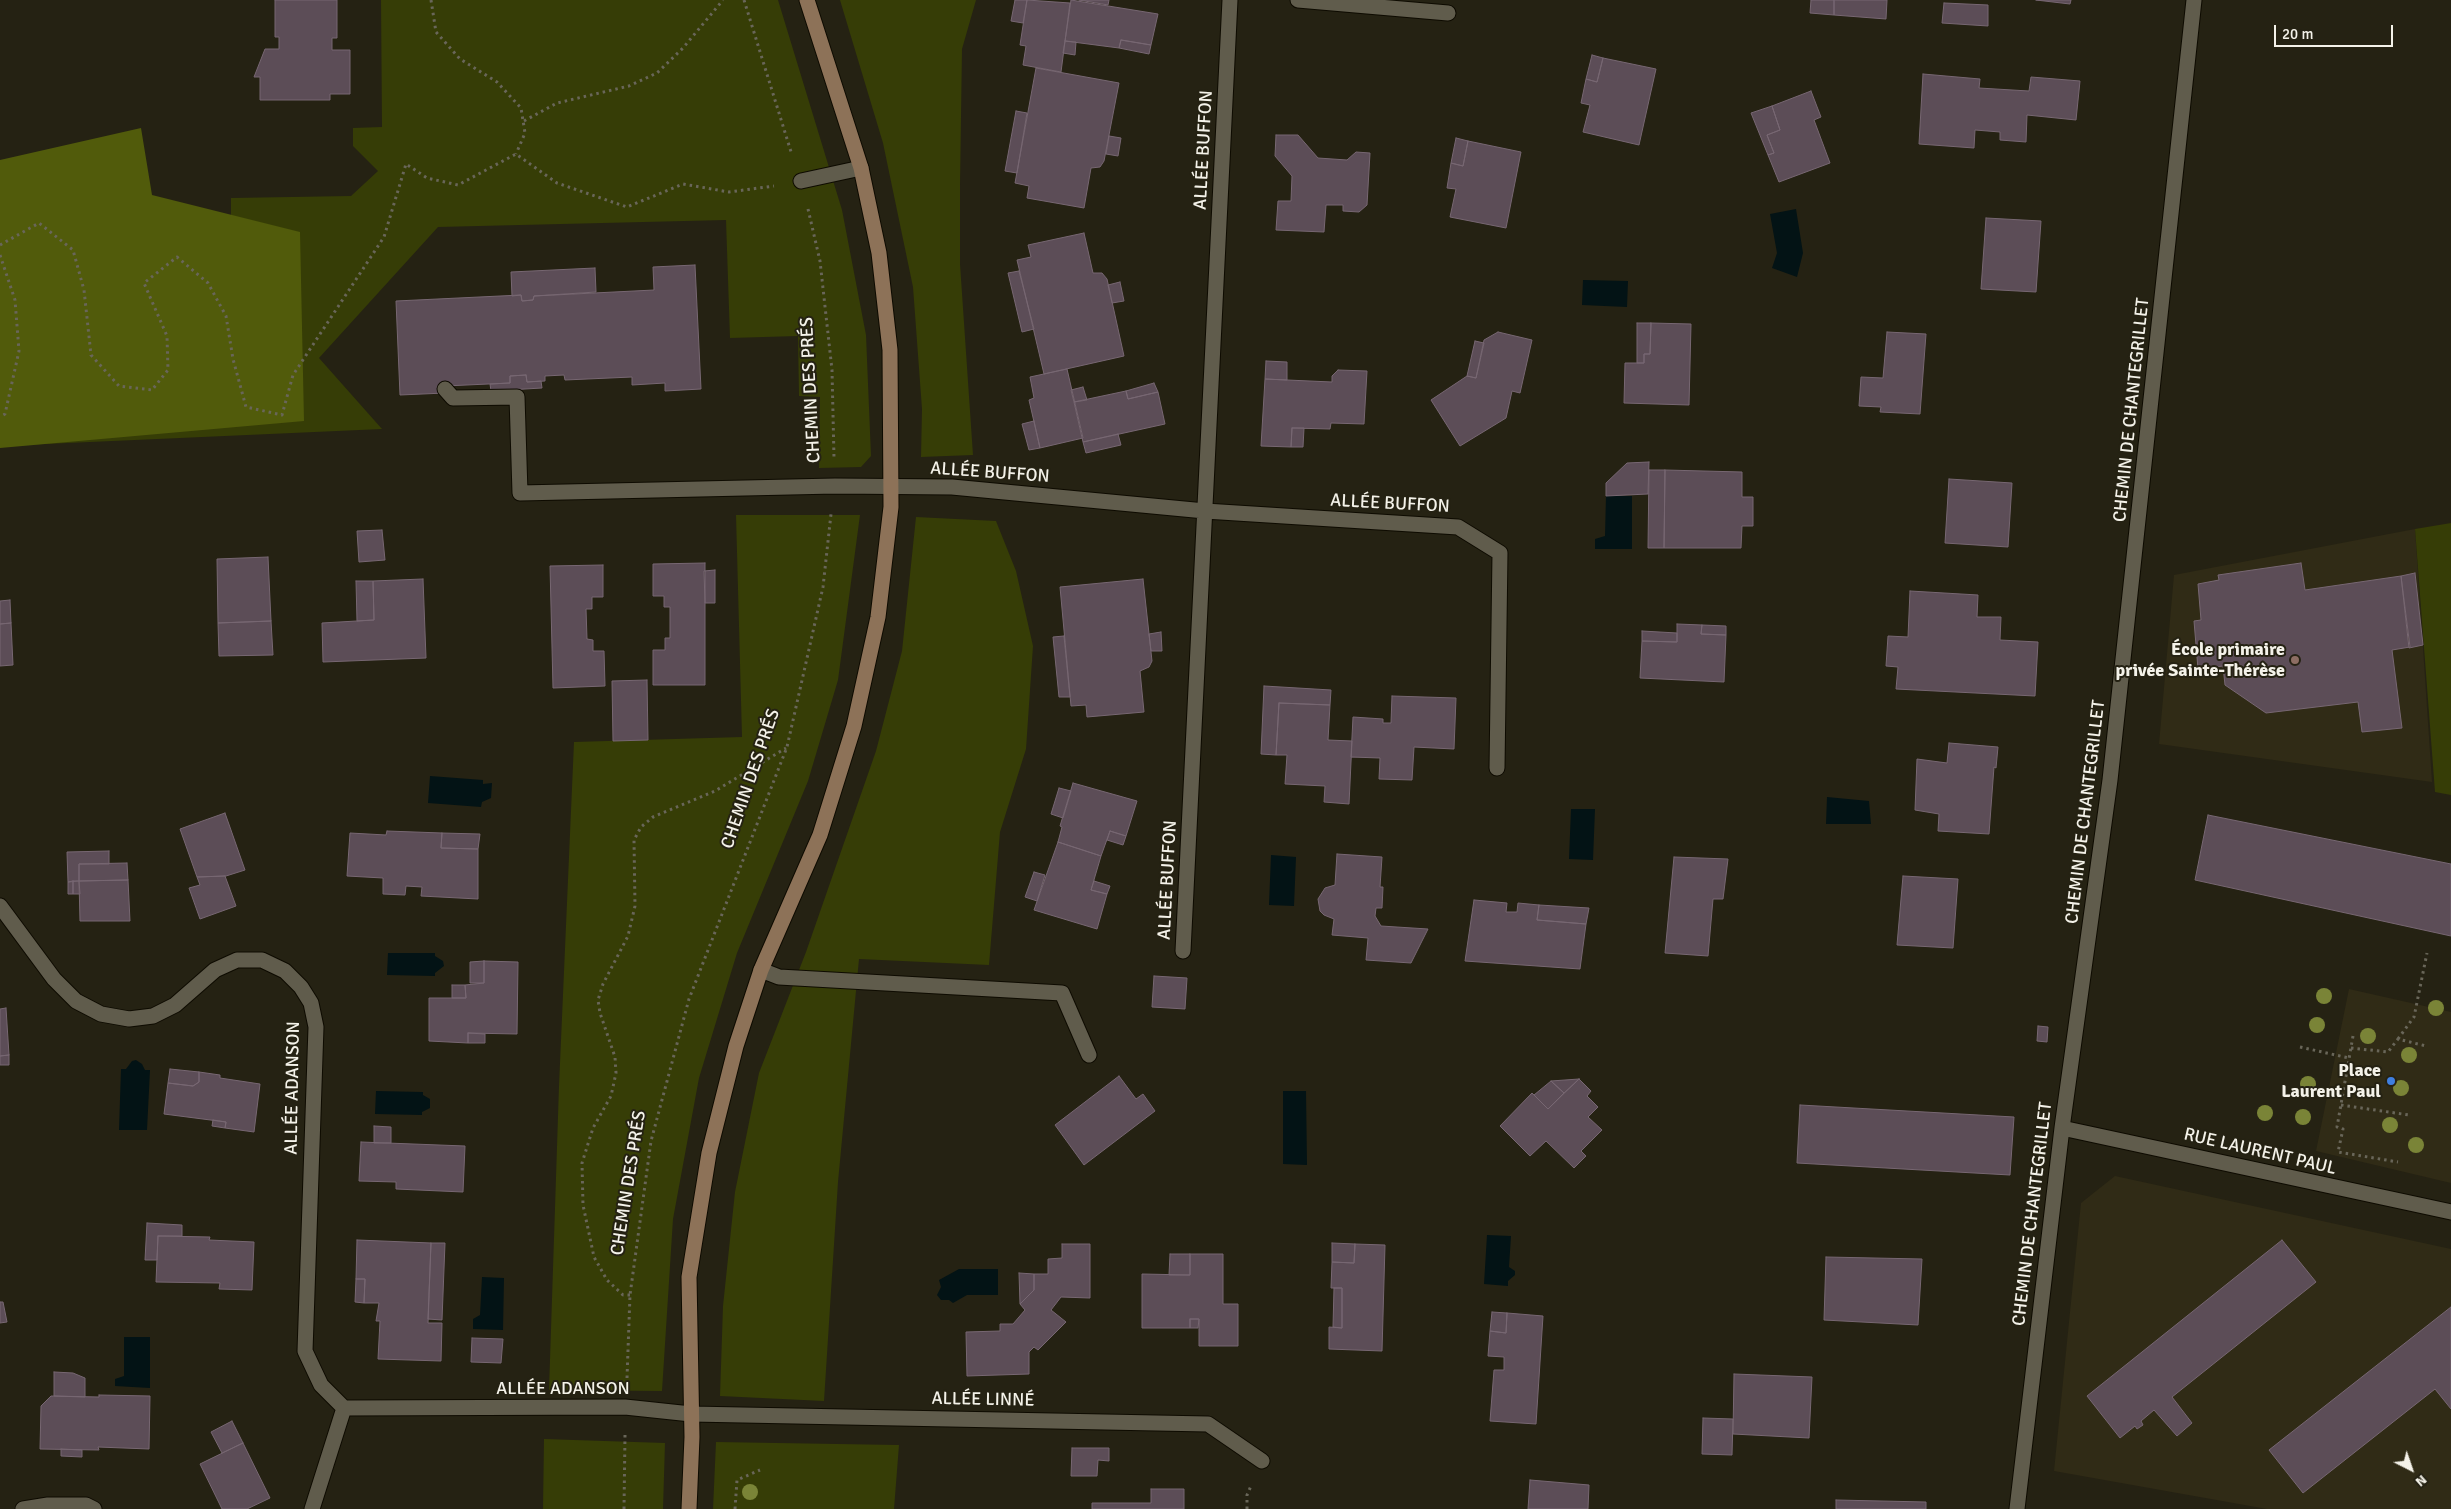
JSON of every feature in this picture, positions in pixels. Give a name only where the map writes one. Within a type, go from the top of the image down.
[{"type":"street","points":[[689,1509],[691,1267],[709,1153],[736,1046],[761,970],[820,835],[854,726],[878,617],[892,486],[890,350],[879,253],[861,168],[807,0]]},
{"type":"street","name":"ALLÉE BUFFON","points":[[1183,951],[1230,0]]},
{"type":"street","points":[[1298,0],[1448,13]]},
{"type":"street","name":"CHEMIN DE CHANTEGRILLET","points":[[2017,1509],[2062,1128],[2110,780],[2194,0]]},
{"type":"street","points":[[801,182],[861,168]]},
{"type":"street","name":"ALLÉE BUFFON","points":[[445,390],[453,398],[517,397],[520,493],[835,486],[952,487],[1205,511],[1458,526],[1500,553],[1497,768]]},
{"type":"street","name":"ALLÉE ADANSON","points":[[0,906],[54,979],[76,1001],[101,1014],[129,1018],[153,1016],[174,1005],[215,970],[237,960],[262,960],[285,971],[301,987],[311,1003],[316,1026],[305,1351],[321,1385],[344,1408],[625,1407],[691,1414]]},
{"type":"street","points":[[761,970],[779,977],[1062,993],[1088,1055]]},
{"type":"street","name":"RUE LAURENT PAUL","points":[[2062,1128],[2451,1212]]},
{"type":"street","points":[[312,1509],[344,1408]]},
{"type":"street","name":"ALLÉE LINNÉ","points":[[691,1414],[1208,1424],[1262,1461]]},
{"type":"street","points":[[23,1509],[48,1504],[86,1505],[94,1509]]},
{"type":"path","points":[[0,245],[40,223],[73,250],[84,290],[91,355],[119,386],[152,390],[168,370],[166,336],[144,283],[177,257],[208,283],[226,316],[233,359],[246,408],[282,415],[294,375],[384,237],[406,164],[427,178],[458,185],[516,154],[525,133],[522,108],[497,82],[460,59],[436,32],[431,0]]},
{"type":"path","points":[[524,121],[557,104],[629,86],[657,73],[683,48],[723,0]]},
{"type":"path","name":"CHEMIN DES PRÉS","points":[[624,1509],[625,1407],[630,1295],[651,1141],[689,999],[786,748],[823,587],[835,486],[832,370],[820,261],[801,182],[744,0]]},
{"type":"path","points":[[516,154],[557,183],[627,207],[683,184],[728,192],[801,182]]},
{"type":"path","points":[[0,255],[15,300],[20,352],[5,414],[0,417]]},
{"type":"path","points":[[630,1295],[623,1295],[607,1280],[594,1257],[583,1205],[582,1163],[593,1128],[611,1096],[616,1073],[615,1058],[600,1013],[598,1000],[603,984],[628,936],[633,914],[634,840],[641,827],[653,817],[715,791],[786,748]]},
{"type":"path","points":[[2351,1048],[2388,1052],[2414,1017],[2427,953]]},
{"type":"path","points":[[2353,1036],[2337,1128],[2343,1129],[2338,1152],[2398,1162]]},
{"type":"path","points":[[2398,1039],[2426,1046]]},
{"type":"path","points":[[2300,1047],[2350,1058]]},
{"type":"path","points":[[2341,1105],[2409,1115]]},
{"type":"path","points":[[735,1509],[736,1480],[760,1470]]},
{"type":"shaded area","points":[[1796,209],[1803,253],[1797,277],[1772,268],[1777,253],[1770,214]]},
{"type":"shaded area","points":[[1583,280],[1628,281],[1627,307],[1582,305]]},
{"type":"shaded area","points":[[1606,496],[1632,496],[1632,549],[1595,549],[1595,539],[1605,536]]},
{"type":"shaded area","name":"École primaire privée Sainte-Thérèse","points":[[2415,529],[2432,782],[2159,744],[2174,575]]},
{"type":"shaded area","points":[[430,776],[483,780],[483,784],[492,783],[491,798],[482,802],[481,807],[428,803]]},
{"type":"shaded area","points":[[1827,797],[1869,801],[1871,824],[1826,824]]},
{"type":"shaded area","points":[[1571,809],[1595,809],[1593,860],[1569,859]]},
{"type":"shaded area","points":[[1271,855],[1296,857],[1294,906],[1269,905]]},
{"type":"shaded area","points":[[388,953],[435,953],[435,956],[443,961],[444,966],[435,973],[435,976],[387,975]]},
{"type":"shaded area","name":"Place Laurent Paul","points":[[2349,989],[2451,1012],[2451,1183],[2316,1151]]},
{"type":"shaded area","points":[[136,1060],[142,1064],[145,1070],[150,1070],[147,1130],[119,1130],[121,1069],[126,1069],[132,1061]]},
{"type":"shaded area","points":[[376,1091],[423,1092],[423,1095],[430,1099],[430,1108],[422,1112],[422,1115],[375,1114]]},
{"type":"shaded area","points":[[1283,1091],[1306,1091],[1307,1165],[1283,1164]]},
{"type":"shaded area","points":[[2115,1176],[2451,1249],[2451,1509],[2267,1509],[2054,1471],[2081,1203]]},
{"type":"shaded area","points":[[1487,1235],[1511,1236],[1509,1267],[1515,1271],[1515,1275],[1508,1281],[1508,1286],[1484,1284]]},
{"type":"shaded area","points":[[959,1269],[998,1269],[998,1295],[967,1295],[953,1303],[949,1300],[941,1300],[937,1295],[941,1287],[939,1280]]},
{"type":"shaded area","points":[[482,1277],[504,1278],[503,1330],[473,1329],[473,1319],[480,1315]]},
{"type":"shaded area","points":[[124,1337],[150,1337],[150,1388],[115,1386],[115,1379],[124,1376]]},
{"type":"green space","points":[[381,0],[778,0],[842,210],[866,335],[871,456],[861,467],[819,468],[820,397],[799,396],[798,336],[730,338],[726,220],[438,227],[319,358],[382,429],[0,446],[0,216],[231,237],[231,198],[351,196],[378,171],[353,146],[353,128],[382,127]]},
{"type":"green space","points":[[840,0],[976,0],[962,49],[960,185],[960,264],[973,455],[921,457],[922,409],[913,287],[883,143]]},
{"type":"green space","points":[[141,128],[152,195],[300,232],[304,421],[0,448],[0,160]]},
{"type":"green space","points":[[736,515],[860,515],[838,680],[808,781],[737,953],[699,1078],[673,1219],[662,1391],[549,1390],[559,1086],[574,742],[742,737]]},
{"type":"green space","points":[[916,517],[996,521],[1016,571],[1033,646],[1026,749],[1000,832],[989,965],[859,959],[838,1182],[824,1401],[720,1396],[723,1306],[735,1192],[759,1073],[806,952],[876,751],[902,651]]},
{"type":"green space","points":[[2451,523],[2451,795],[2435,792],[2415,529]]},
{"type":"green space","points":[[544,1439],[665,1443],[663,1509],[543,1509]]},
{"type":"green space","points":[[716,1442],[899,1445],[894,1509],[713,1509]]},
{"type":"building","points":[[275,0],[337,0],[337,38],[332,38],[332,50],[350,50],[350,94],[330,94],[330,100],[260,100],[260,77],[254,77],[265,49],[279,49],[279,37],[275,37]]},
{"type":"building","points":[[1015,0],[1027,0],[1023,23],[1011,21]]},
{"type":"building","points":[[1027,0],[1070,3],[1061,72],[1023,65],[1026,46],[1020,45]]},
{"type":"building","points":[[1071,0],[1158,14],[1151,45],[1121,40],[1119,48],[1065,41]]},
{"type":"building","points":[[1079,0],[1109,0],[1108,5]]},
{"type":"building","points":[[1811,0],[1834,0],[1834,15],[1810,13]]},
{"type":"building","points":[[1834,0],[1887,0],[1886,19],[1834,15]]},
{"type":"building","points":[[2036,0],[2071,0],[2070,4]]},
{"type":"building","points":[[1944,3],[1988,5],[1988,26],[1942,23]]},
{"type":"building","points":[[1121,40],[1151,45],[1149,54],[1119,48]]},
{"type":"building","points":[[1065,41],[1076,42],[1075,55],[1063,53]]},
{"type":"building","points":[[1592,55],[1603,58],[1597,82],[1586,79]]},
{"type":"building","points":[[1603,58],[1656,69],[1639,145],[1583,132],[1590,105],[1581,103],[1586,79],[1597,82]]},
{"type":"building","points":[[1036,68],[1119,83],[1104,161],[1100,167],[1091,168],[1084,208],[1027,198],[1029,186],[1015,183]]},
{"type":"building","points":[[1923,74],[1980,79],[1979,88],[2029,91],[2031,77],[2080,81],[2076,120],[2027,115],[2026,142],[2000,140],[2000,132],[1975,130],[1974,148],[1919,144]]},
{"type":"building","points":[[1811,91],[1821,117],[1814,120],[1830,163],[1779,182],[1768,155],[1774,153],[1767,135],[1780,130],[1772,106]]},
{"type":"building","points":[[1772,106],[1780,130],[1767,135],[1774,153],[1768,155],[1751,113]]},
{"type":"building","points":[[1016,111],[1027,113],[1017,173],[1005,171]]},
{"type":"building","points":[[1276,135],[1298,135],[1318,158],[1347,160],[1356,152],[1370,153],[1367,205],[1359,212],[1343,211],[1343,205],[1326,205],[1324,232],[1276,230],[1278,201],[1291,201],[1292,176],[1275,156]]},
{"type":"building","points":[[1109,136],[1121,138],[1118,156],[1106,154]]},
{"type":"building","points":[[1456,138],[1468,141],[1463,166],[1451,163]]},
{"type":"building","points":[[1468,141],[1521,152],[1506,228],[1450,217],[1456,189],[1447,188],[1451,163],[1463,166]]},
{"type":"building","points":[[1986,218],[2041,221],[2036,292],[1981,289]]},
{"type":"building","points":[[1084,233],[1093,273],[1102,273],[1107,279],[1124,356],[1044,374],[1017,260],[1031,257],[1028,245]]},
{"type":"building","points":[[695,265],[701,389],[665,391],[665,383],[632,385],[632,377],[565,380],[564,375],[545,376],[545,381],[527,382],[526,375],[510,376],[510,383],[445,386],[445,393],[400,395],[396,301],[521,295],[522,301],[533,300],[534,296],[654,290],[653,267]]},
{"type":"building","points":[[595,268],[596,292],[534,296],[533,300],[522,301],[521,295],[512,296],[511,272]]},
{"type":"building","points":[[1019,271],[1034,329],[1022,332],[1008,273]]},
{"type":"building","points":[[1120,282],[1124,301],[1112,303],[1108,285]]},
{"type":"building","points":[[1637,323],[1651,323],[1650,354],[1644,354],[1644,363],[1637,363]]},
{"type":"building","points":[[1651,323],[1691,324],[1689,405],[1624,403],[1625,363],[1644,363],[1644,354],[1650,354]]},
{"type":"building","points":[[1498,332],[1532,340],[1520,393],[1512,391],[1506,418],[1460,446],[1431,400],[1467,376],[1476,378],[1484,340]]},
{"type":"building","points":[[1887,332],[1926,334],[1920,414],[1880,412],[1881,407],[1859,406],[1861,377],[1883,378]]},
{"type":"building","points":[[1475,341],[1484,343],[1476,378],[1467,376]]},
{"type":"building","points":[[1266,361],[1287,362],[1287,380],[1265,379]]},
{"type":"building","points":[[1067,369],[1083,438],[1040,448],[1029,400],[1034,398],[1030,377]]},
{"type":"building","points":[[1338,370],[1367,371],[1364,424],[1331,423],[1330,429],[1292,428],[1291,447],[1261,446],[1265,379],[1332,382],[1332,376]]},
{"type":"building","points":[[526,375],[527,382],[541,381],[542,388],[491,391],[490,384],[510,383],[510,376]]},
{"type":"building","points":[[1154,383],[1158,392],[1128,399],[1126,391]]},
{"type":"building","points":[[1083,387],[1087,400],[1074,402],[1071,390]]},
{"type":"building","points":[[1126,391],[1128,399],[1158,392],[1165,424],[1083,442],[1074,402]]},
{"type":"building","points":[[1034,421],[1040,448],[1029,450],[1022,424]]},
{"type":"building","points":[[1292,428],[1304,428],[1303,447],[1291,447]]},
{"type":"building","points":[[1118,434],[1121,445],[1086,453],[1083,442]]},
{"type":"building","points":[[1649,462],[1648,494],[1606,496],[1606,483],[1627,463]]},
{"type":"building","points":[[1649,470],[1665,470],[1664,548],[1648,548]]},
{"type":"building","points":[[1665,470],[1742,472],[1742,497],[1753,497],[1753,526],[1742,526],[1741,548],[1664,548]]},
{"type":"building","points":[[1949,479],[2012,483],[2008,547],[1945,543]]},
{"type":"building","points":[[382,530],[385,560],[359,562],[357,531]]},
{"type":"building","points":[[268,557],[271,621],[218,623],[217,559]]},
{"type":"building","points":[[705,563],[705,685],[653,685],[653,650],[665,650],[665,638],[670,638],[670,607],[664,607],[664,596],[653,596],[653,564]]},
{"type":"building","points":[[2301,563],[2305,590],[2401,576],[2410,647],[2392,650],[2402,728],[2362,732],[2358,702],[2266,713],[2225,685],[2223,666],[2198,669],[2194,621],[2201,620],[2198,584],[2219,580],[2218,575]]},
{"type":"building","points":[[603,565],[603,597],[592,597],[592,609],[586,609],[587,639],[593,640],[593,651],[604,651],[605,686],[553,688],[550,566]]},
{"type":"building","points":[[715,570],[715,603],[705,603],[704,571]]},
{"type":"building","points":[[2415,573],[2423,645],[2409,648],[2401,576]]},
{"type":"building","points":[[423,579],[426,658],[323,662],[322,623],[374,620],[373,581]]},
{"type":"building","points":[[1143,579],[1152,661],[1149,667],[1140,671],[1144,712],[1087,717],[1086,705],[1071,706],[1060,587]]},
{"type":"building","points":[[356,581],[373,581],[374,620],[357,621]]},
{"type":"building","points":[[1910,591],[1978,595],[1977,617],[2001,617],[2000,640],[2038,642],[2035,696],[1896,689],[1898,667],[1886,666],[1888,636],[1908,637]]},
{"type":"building","points":[[10,600],[11,623],[0,624],[0,601]]},
{"type":"building","points":[[271,621],[273,655],[219,656],[218,623]]},
{"type":"building","points":[[11,623],[13,665],[0,666],[0,624]]},
{"type":"building","points":[[1677,624],[1702,625],[1701,634],[1726,635],[1724,682],[1640,678],[1642,641],[1677,642]]},
{"type":"building","points":[[1702,625],[1726,626],[1726,635],[1701,634]]},
{"type":"building","points":[[1642,631],[1677,633],[1677,642],[1642,641]]},
{"type":"building","points":[[1161,632],[1162,651],[1151,651],[1149,634]]},
{"type":"building","points":[[1064,636],[1070,697],[1059,697],[1053,637]]},
{"type":"building","points":[[647,680],[648,740],[613,741],[612,681]]},
{"type":"building","points":[[1264,686],[1331,690],[1330,705],[1279,703],[1276,755],[1261,754]]},
{"type":"building","points":[[1392,696],[1456,698],[1454,749],[1414,747],[1412,780],[1379,779],[1380,758],[1351,757],[1353,717],[1383,719],[1383,723],[1391,723]]},
{"type":"building","points":[[1279,703],[1330,705],[1328,740],[1352,741],[1349,804],[1324,802],[1325,786],[1285,784],[1287,755],[1276,755]]},
{"type":"building","points":[[1949,743],[1998,747],[1996,768],[1994,767],[1989,834],[1938,831],[1939,814],[1915,810],[1917,759],[1947,763]]},
{"type":"building","points":[[1073,783],[1137,801],[1126,836],[1110,831],[1101,856],[1058,842],[1062,827],[1060,826]]},
{"type":"building","points":[[1059,788],[1071,791],[1063,818],[1051,814]]},
{"type":"building","points":[[225,813],[245,870],[226,876],[197,877],[180,829]]},
{"type":"building","points":[[2208,815],[2451,864],[2451,936],[2195,880]]},
{"type":"building","points":[[387,831],[442,833],[441,848],[478,849],[478,899],[421,896],[422,887],[406,886],[405,895],[383,894],[383,878],[347,876],[350,833],[386,835]]},
{"type":"building","points":[[1110,831],[1126,836],[1123,845],[1107,840]]},
{"type":"building","points":[[442,833],[480,834],[478,849],[441,848]]},
{"type":"building","points":[[1058,842],[1101,856],[1091,890],[1107,894],[1097,929],[1034,910]]},
{"type":"building","points":[[109,851],[109,864],[79,864],[79,881],[68,882],[67,852]]},
{"type":"building","points":[[1337,854],[1382,857],[1380,887],[1383,887],[1382,908],[1376,908],[1375,916],[1381,926],[1428,929],[1411,963],[1366,960],[1368,938],[1332,935],[1334,919],[1320,911],[1318,899],[1325,888],[1335,885]]},
{"type":"building","points":[[1674,857],[1728,859],[1723,899],[1713,899],[1708,956],[1665,953]]},
{"type":"building","points":[[127,863],[128,880],[79,881],[79,864]]},
{"type":"building","points":[[1034,872],[1045,875],[1037,901],[1025,897]]},
{"type":"building","points":[[225,876],[236,906],[200,919],[189,888],[200,885],[197,877]]},
{"type":"building","points":[[1903,876],[1958,879],[1953,948],[1897,945]]},
{"type":"building","points":[[128,880],[130,921],[80,921],[79,881]]},
{"type":"building","points":[[73,881],[73,894],[68,894],[68,882]]},
{"type":"building","points":[[73,881],[79,881],[80,894],[73,894]]},
{"type":"building","points":[[1094,881],[1110,886],[1107,894],[1091,890]]},
{"type":"building","points":[[1474,900],[1507,903],[1506,912],[1517,912],[1518,903],[1539,905],[1537,920],[1586,924],[1580,969],[1465,961]]},
{"type":"building","points":[[1539,905],[1589,908],[1586,924],[1537,920]]},
{"type":"building","points":[[484,961],[518,962],[517,1034],[468,1033],[468,1043],[429,1041],[429,998],[466,998],[465,985],[484,983]]},
{"type":"building","points":[[484,961],[484,983],[470,983],[470,962]]},
{"type":"building","points":[[1154,976],[1187,978],[1185,1009],[1152,1007]]},
{"type":"building","points":[[452,985],[465,985],[466,998],[452,998]]},
{"type":"building","points":[[6,1008],[9,1055],[0,1056],[0,1009]]},
{"type":"building","points":[[2038,1026],[2048,1027],[2047,1042],[2037,1041]]},
{"type":"building","points":[[468,1033],[485,1034],[485,1043],[468,1043]]},
{"type":"building","points":[[9,1055],[9,1065],[0,1065],[0,1056]]},
{"type":"building","points":[[170,1069],[199,1072],[199,1082],[193,1086],[168,1083]]},
{"type":"building","points":[[199,1072],[220,1075],[220,1078],[260,1084],[254,1132],[225,1128],[226,1122],[164,1114],[168,1083],[193,1086],[199,1082]]},
{"type":"building","points":[[1119,1076],[1136,1099],[1143,1094],[1155,1111],[1084,1165],[1055,1125]]},
{"type":"building","points":[[1579,1079],[1591,1091],[1587,1096],[1598,1107],[1588,1117],[1602,1130],[1581,1151],[1586,1156],[1574,1168],[1546,1141],[1530,1156],[1500,1126],[1532,1093],[1548,1109]]},
{"type":"building","points":[[1579,1079],[1564,1093],[1551,1081]]},
{"type":"building","points":[[1551,1081],[1564,1093],[1548,1109],[1534,1095]]},
{"type":"building","points":[[1800,1105],[2014,1117],[2010,1175],[1797,1163]]},
{"type":"building","points":[[213,1120],[226,1122],[225,1128],[212,1126]]},
{"type":"building","points":[[374,1126],[391,1127],[391,1143],[374,1143]]},
{"type":"building","points":[[361,1142],[465,1146],[463,1192],[396,1189],[396,1182],[359,1181]]},
{"type":"building","points":[[147,1223],[182,1225],[182,1236],[158,1236],[157,1260],[145,1260]]},
{"type":"building","points":[[158,1236],[210,1237],[209,1240],[254,1242],[252,1290],[219,1289],[220,1283],[156,1282]]},
{"type":"building","points":[[357,1240],[431,1243],[428,1323],[442,1323],[441,1361],[378,1359],[380,1321],[376,1321],[379,1303],[364,1303],[365,1279],[356,1279]]},
{"type":"building","points":[[2282,1240],[2316,1282],[2172,1397],[2192,1423],[2177,1436],[2154,1410],[2141,1421],[2143,1425],[2137,1429],[2135,1426],[2120,1438],[2087,1396]]},
{"type":"building","points":[[431,1243],[445,1243],[442,1320],[428,1319]]},
{"type":"building","points":[[1332,1243],[1355,1244],[1354,1263],[1332,1262]]},
{"type":"building","points":[[1062,1244],[1090,1244],[1090,1298],[1061,1297],[1051,1310],[1066,1322],[1038,1350],[1034,1347],[1029,1352],[1029,1374],[967,1376],[966,1332],[1000,1331],[1000,1324],[1013,1324],[1025,1310],[1020,1304],[1034,1290],[1034,1274],[1048,1274],[1048,1259],[1062,1258]]},
{"type":"building","points":[[1355,1244],[1385,1245],[1382,1351],[1329,1349],[1329,1327],[1342,1328],[1342,1288],[1331,1288],[1332,1262],[1354,1263]]},
{"type":"building","points":[[1170,1254],[1190,1254],[1190,1275],[1169,1275]]},
{"type":"building","points":[[1190,1254],[1223,1254],[1223,1304],[1238,1304],[1238,1346],[1199,1346],[1199,1319],[1190,1319],[1190,1328],[1142,1328],[1142,1274],[1190,1275]]},
{"type":"building","points":[[1826,1257],[1922,1259],[1918,1325],[1824,1320]]},
{"type":"building","points":[[1019,1273],[1034,1274],[1034,1290],[1020,1304]]},
{"type":"building","points":[[356,1279],[365,1279],[364,1303],[355,1302]]},
{"type":"building","points":[[1334,1288],[1342,1288],[1342,1328],[1333,1327]]},
{"type":"building","points":[[0,1302],[3,1302],[7,1322],[0,1323]]},
{"type":"building","points":[[2451,1307],[2451,1409],[2435,1389],[2303,1493],[2269,1450]]},
{"type":"building","points":[[1492,1312],[1507,1313],[1506,1333],[1490,1331]]},
{"type":"building","points":[[1507,1313],[1543,1316],[1536,1424],[1490,1421],[1494,1370],[1504,1370],[1504,1357],[1488,1356],[1490,1331],[1506,1333]]},
{"type":"building","points":[[1190,1319],[1199,1319],[1198,1328],[1190,1328]]},
{"type":"building","points":[[472,1338],[503,1339],[501,1363],[471,1362]]},
{"type":"building","points":[[54,1372],[73,1373],[85,1378],[85,1397],[54,1396]]},
{"type":"building","points":[[1734,1374],[1812,1377],[1809,1438],[1733,1434]]},
{"type":"building","points":[[99,1395],[150,1396],[149,1449],[98,1447],[99,1450],[40,1449],[41,1406],[51,1396],[99,1397]]},
{"type":"building","points":[[1703,1418],[1733,1419],[1732,1455],[1702,1454]]},
{"type":"building","points":[[232,1421],[243,1443],[222,1453],[211,1432]]},
{"type":"building","points":[[243,1443],[270,1498],[247,1509],[222,1509],[200,1464]]},
{"type":"building","points":[[1072,1448],[1109,1448],[1109,1461],[1098,1460],[1097,1476],[1071,1476]]},
{"type":"building","points":[[61,1449],[82,1450],[82,1457],[61,1456]]},
{"type":"building","points":[[1530,1480],[1589,1485],[1588,1509],[1528,1509]]},
{"type":"building","points":[[1151,1489],[1184,1489],[1184,1509],[1092,1509],[1092,1503],[1151,1503]]},
{"type":"building","points":[[1836,1500],[1926,1502],[1926,1509],[1836,1509]]},
{"type":"place","name":"École primaire privée Sainte-Thérèse","points":[[2295,660]]},
{"type":"place","name":"Place Laurent Paul","points":[[2391,1081]]}]
